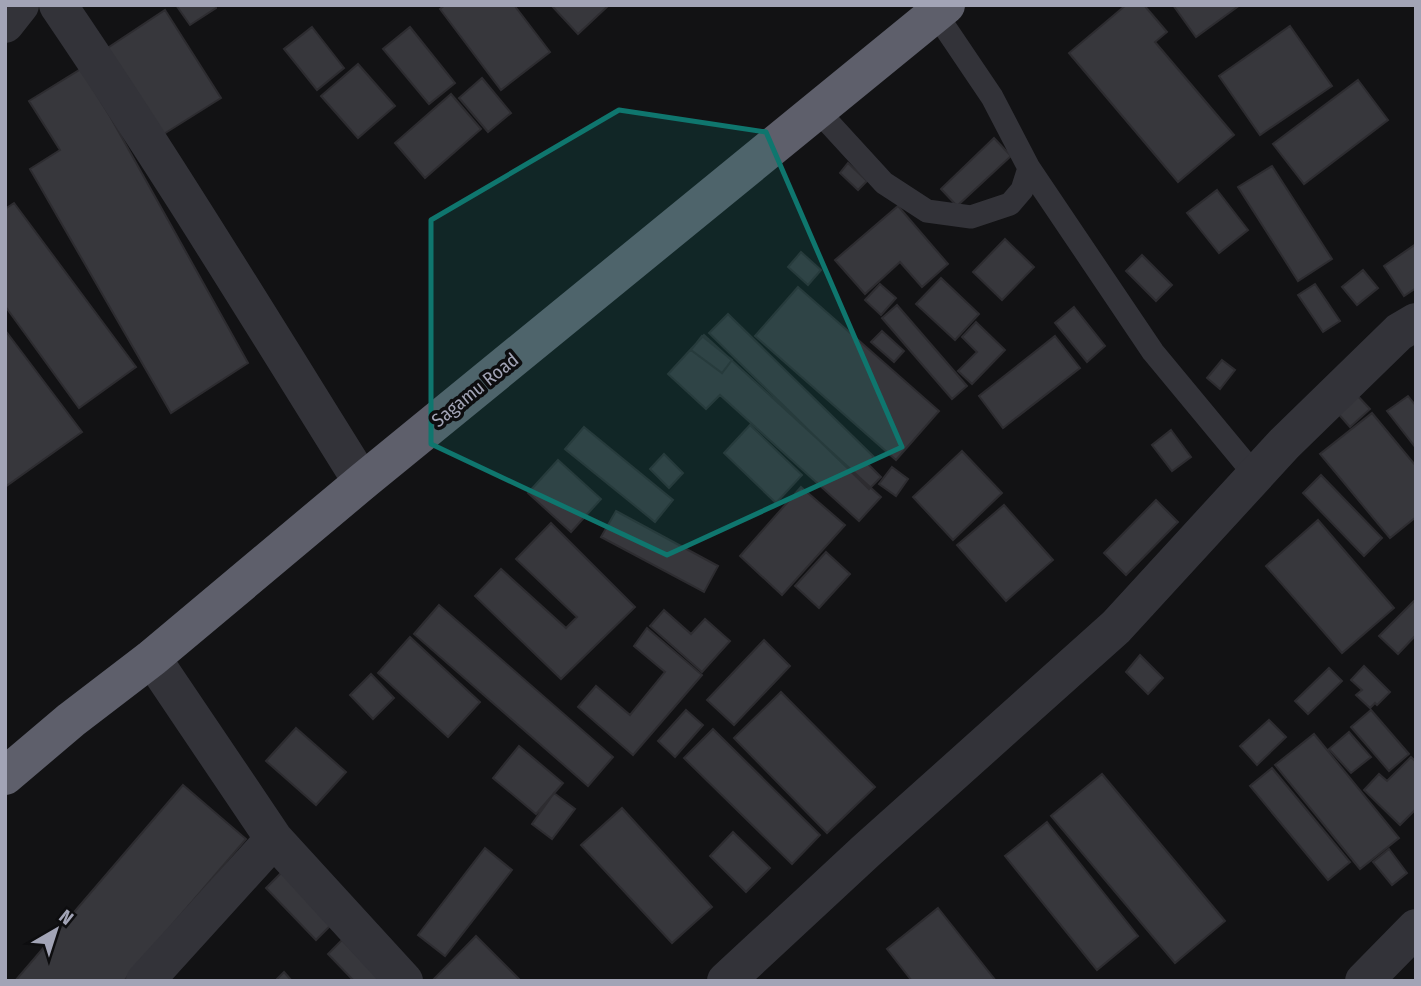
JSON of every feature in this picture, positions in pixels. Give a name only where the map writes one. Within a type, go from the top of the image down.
[{"type":"highway","name":"Sagamu Road","points":[[5,776],[941,9]]},
{"type":"street","points":[[5,24],[20,5]]},
{"type":"street","points":[[58,5],[170,174],[362,482]]},
{"type":"street","points":[[726,981],[866,851],[1116,627],[1284,444],[1399,332],[1416,322]]},
{"type":"street","points":[[152,658],[274,839],[404,981]]},
{"type":"street","points":[[145,981],[274,839]]},
{"type":"street","points":[[1364,981],[1416,928]]},
{"type":"lane","points":[[941,9],[1029,168],[1153,352],[1255,475]]},
{"type":"lane","points":[[817,111],[884,183],[927,211],[971,216],[1010,204],[1022,190],[1029,168]]},
{"type":"highlighted area","points":[[619,110],[766,132],[902,447],[667,555],[431,444],[431,220]]},
{"type":"building","points":[[176,5],[215,5],[216,8],[190,25]]},
{"type":"building","points":[[445,5],[514,5],[550,52],[501,90],[440,9]]},
{"type":"building","points":[[551,5],[609,5],[578,34]]},
{"type":"building","points":[[1126,5],[1144,5],[1167,32],[1155,42],[1234,135],[1178,182],[1069,53]]},
{"type":"building","points":[[1173,5],[1240,5],[1196,37]]},
{"type":"building","points":[[165,10],[221,98],[159,137],[103,51]]},
{"type":"building","points":[[1290,26],[1332,86],[1260,135],[1219,76]]},
{"type":"building","points":[[312,27],[344,68],[317,90],[284,49]]},
{"type":"building","points":[[410,27],[455,83],[429,104],[383,49]]},
{"type":"building","points":[[358,64],[395,106],[358,138],[321,96]]},
{"type":"building","points":[[81,69],[248,363],[171,413],[30,169],[60,150],[29,101]]},
{"type":"building","points":[[482,78],[511,113],[488,132],[459,98]]},
{"type":"building","points":[[1358,80],[1388,120],[1304,184],[1273,144]]},
{"type":"building","points":[[451,94],[481,129],[425,178],[395,143]]},
{"type":"building","points":[[994,138],[1011,156],[957,206],[941,189]]},
{"type":"building","points":[[848,163],[867,181],[858,190],[840,173]]},
{"type":"building","points":[[1272,166],[1332,259],[1298,281],[1238,187]]},
{"type":"building","points":[[1217,190],[1248,230],[1219,253],[1187,213]]},
{"type":"building","points":[[14,203],[136,367],[79,408],[5,306],[5,209]]},
{"type":"building","points":[[898,206],[948,264],[922,287],[900,262],[865,294],[835,260]]},
{"type":"building","points":[[1005,239],[1034,267],[1002,300],[973,272]]},
{"type":"building","points":[[1416,244],[1416,288],[1404,296],[1384,266]]},
{"type":"building","points":[[801,252],[821,270],[808,285],[788,267]]},
{"type":"building","points":[[1142,255],[1172,285],[1156,301],[1126,271]]},
{"type":"building","points":[[1363,270],[1378,288],[1357,305],[1342,287]]},
{"type":"building","points":[[941,278],[979,314],[955,340],[916,304]]},
{"type":"building","points":[[880,284],[896,298],[881,315],[865,300]]},
{"type":"building","points":[[1315,284],[1340,321],[1323,332],[1298,295]]},
{"type":"building","points":[[798,287],[939,411],[896,460],[755,336]]},
{"type":"building","points":[[897,305],[967,386],[952,399],[882,318]]},
{"type":"building","points":[[1074,307],[1105,346],[1087,362],[1055,323]]},
{"type":"building","points":[[728,314],[874,457],[867,463],[881,477],[869,489],[709,333]]},
{"type":"building","points":[[976,322],[1005,350],[972,384],[958,371],[977,352],[962,337]]},
{"type":"building","points":[[5,330],[82,432],[5,487]]},
{"type":"building","points":[[882,331],[904,351],[894,362],[871,342]]},
{"type":"building","points":[[704,335],[881,497],[859,521],[720,395],[706,409],[668,374]]},
{"type":"building","points":[[702,336],[732,360],[722,373],[691,350]]},
{"type":"building","points":[[1055,336],[1080,368],[1003,428],[979,396]]},
{"type":"building","points":[[1222,360],[1235,370],[1220,389],[1207,378]]},
{"type":"building","points":[[1354,392],[1370,409],[1350,427],[1335,410]]},
{"type":"building","points":[[1408,396],[1416,406],[1416,448],[1387,411]]},
{"type":"building","points":[[1372,413],[1416,466],[1416,517],[1390,538],[1320,454]]},
{"type":"building","points":[[750,425],[802,475],[776,503],[724,453]]},
{"type":"building","points":[[584,427],[673,500],[655,522],[565,449]]},
{"type":"building","points":[[1171,430],[1191,457],[1172,471],[1152,445]]},
{"type":"building","points":[[962,451],[1002,493],[953,540],[913,497]]},
{"type":"building","points":[[664,454],[683,473],[669,488],[650,469]]},
{"type":"building","points":[[558,460],[601,499],[571,532],[528,493]]},
{"type":"building","points":[[892,467],[908,479],[896,496],[879,484]]},
{"type":"building","points":[[1321,475],[1382,538],[1364,556],[1303,493]]},
{"type":"building","points":[[801,487],[845,525],[782,595],[740,556]]},
{"type":"building","points":[[1156,500],[1178,522],[1126,575],[1104,553]]},
{"type":"building","points":[[1004,505],[1053,560],[1006,601],[957,545]]},
{"type":"building","points":[[616,511],[718,566],[704,592],[601,537]]},
{"type":"building","points":[[1318,520],[1394,608],[1342,653],[1266,566]]},
{"type":"building","points":[[551,523],[635,607],[561,679],[475,596],[501,569],[566,628],[577,617],[516,559]]},
{"type":"building","points":[[826,552],[850,574],[819,608],[795,586]]},
{"type":"building","points":[[1416,599],[1416,635],[1398,654],[1379,636]]},
{"type":"building","points":[[439,605],[613,757],[588,786],[414,634]]},
{"type":"building","points":[[664,610],[691,634],[705,619],[730,641],[702,672],[650,626]]},
{"type":"building","points":[[647,628],[702,675],[633,755],[578,707],[596,686],[630,715],[665,672],[634,646]]},
{"type":"building","points":[[410,637],[480,702],[448,737],[378,673]]},
{"type":"building","points":[[764,640],[790,666],[734,725],[707,700]]},
{"type":"building","points":[[1140,655],[1163,678],[1148,694],[1126,672]]},
{"type":"building","points":[[1364,666],[1390,692],[1370,708],[1356,695],[1362,690],[1351,680]]},
{"type":"building","points":[[1329,668],[1342,681],[1308,714],[1295,701]]},
{"type":"building","points":[[371,674],[394,698],[373,719],[350,695]]},
{"type":"building","points":[[781,692],[875,787],[827,833],[734,738]]},
{"type":"building","points":[[686,710],[703,725],[675,757],[658,741]]},
{"type":"building","points":[[1371,710],[1409,754],[1389,771],[1351,727]]},
{"type":"building","points":[[1269,720],[1286,737],[1257,765],[1240,746]]},
{"type":"building","points":[[296,728],[346,772],[316,805],[266,761]]},
{"type":"building","points":[[713,729],[820,835],[792,864],[684,758]]},
{"type":"building","points":[[1349,732],[1371,757],[1351,773],[1329,749]]},
{"type":"building","points":[[1314,734],[1399,838],[1360,869],[1275,765]]},
{"type":"building","points":[[519,746],[563,783],[536,814],[493,778]]},
{"type":"building","points":[[1411,757],[1416,762],[1416,809],[1400,825],[1364,790],[1379,774],[1387,781]]},
{"type":"building","points":[[1272,768],[1350,862],[1328,880],[1250,786]]},
{"type":"building","points":[[1102,774],[1225,921],[1175,963],[1051,816]]},
{"type":"building","points":[[183,785],[246,839],[124,981],[15,981]]},
{"type":"building","points":[[554,793],[575,809],[552,839],[532,824]]},
{"type":"building","points":[[622,808],[712,907],[672,943],[581,845]]},
{"type":"building","points":[[1047,822],[1138,936],[1097,970],[1005,856]]},
{"type":"building","points":[[733,832],[770,868],[746,892],[710,856]]},
{"type":"building","points":[[485,848],[512,870],[445,956],[418,935]]},
{"type":"building","points":[[1389,849],[1407,873],[1392,885],[1373,862]]},
{"type":"building","points":[[284,870],[335,921],[316,940],[266,888]]},
{"type":"building","points":[[938,908],[996,981],[912,981],[887,949]]},
{"type":"building","points":[[476,936],[521,981],[432,981]]},
{"type":"building","points":[[342,940],[382,981],[354,981],[328,954]]},
{"type":"building","points":[[284,972],[292,981],[275,981]]}]
